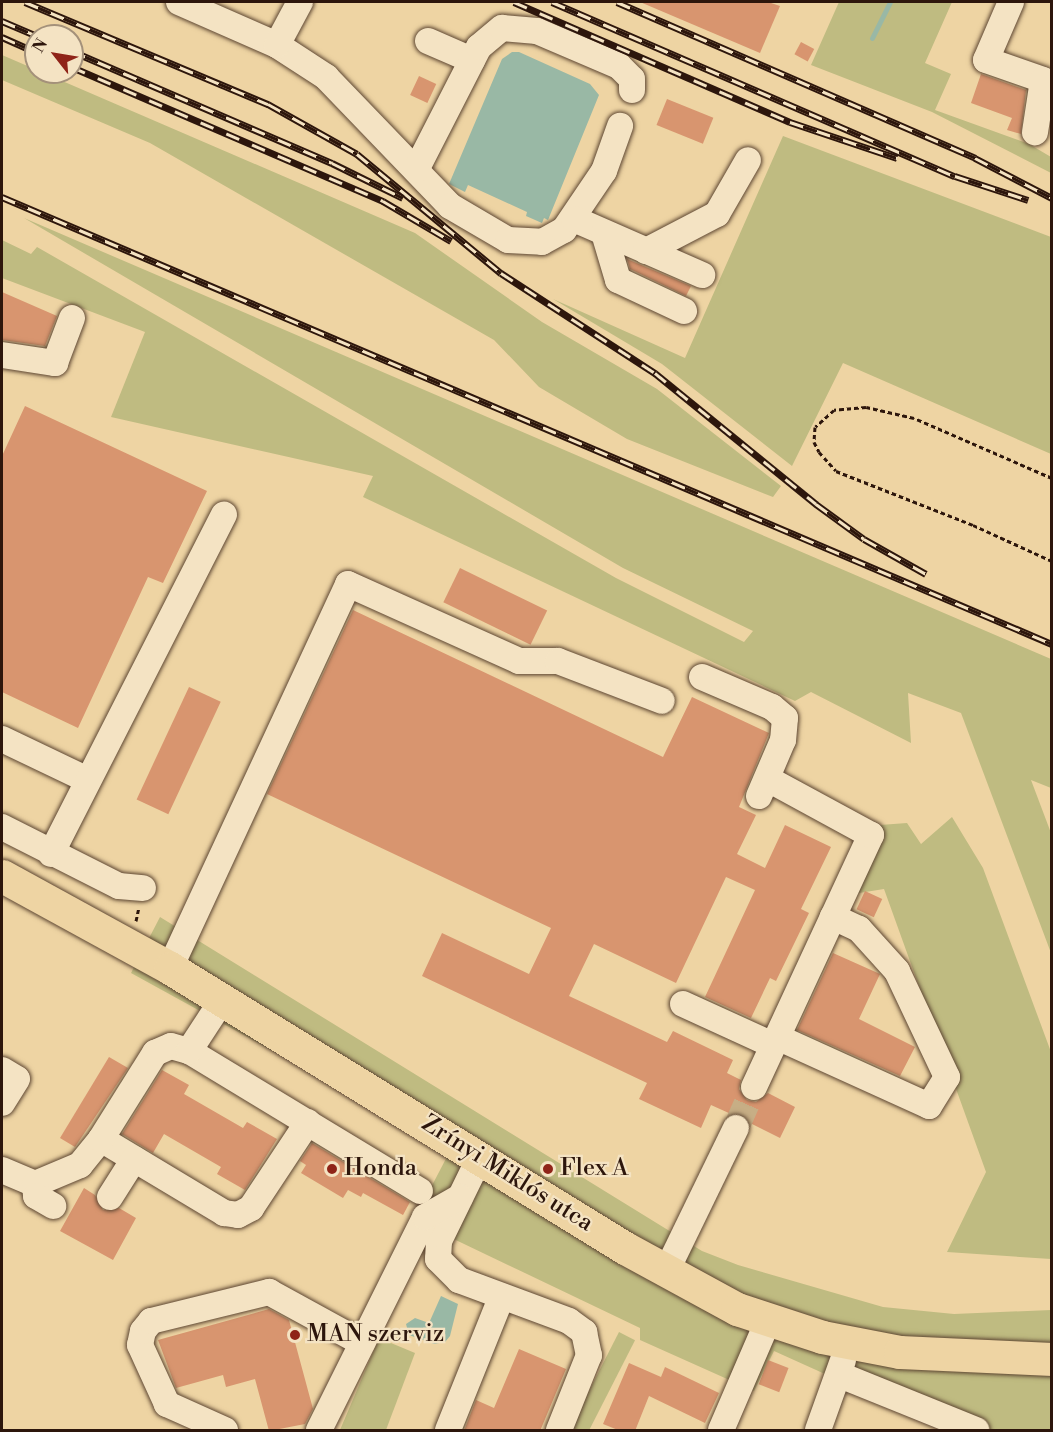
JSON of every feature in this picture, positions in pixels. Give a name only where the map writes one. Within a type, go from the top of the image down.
[{"type":"main road","name":"Zrínyi Miklós utca","points":[[2,876],[223,999],[666,1272],[737,1310],[768,1321],[847,1342],[936,1356],[1052,1359]]},
{"type":"lane","points":[[179,2],[277,45],[338,88],[450,206],[508,240],[542,242],[574,219],[604,171],[620,126]]},
{"type":"lane","points":[[277,45],[300,2]]},
{"type":"lane","points":[[1011,2],[986,60],[1043,80],[1035,132]]},
{"type":"lane","points":[[416,170],[472,60],[494,31],[524,28],[619,66],[632,80],[632,90]]},
{"type":"lane","points":[[428,41],[472,60]]},
{"type":"lane","points":[[646,250],[717,214],[748,160]]},
{"type":"lane","points":[[574,219],[702,275]]},
{"type":"lane","points":[[604,233],[618,280],[684,311]]},
{"type":"lane","points":[[2,355],[55,363],[72,318]]},
{"type":"lane","points":[[51,854],[224,514]]},
{"type":"lane","points":[[170,968],[348,584],[519,661],[558,661],[662,701]]},
{"type":"lane","points":[[702,677],[772,707],[785,718],[783,740],[764,788],[871,835],[754,1087]]},
{"type":"lane","points":[[2,740],[88,780]]},
{"type":"lane","points":[[2,827],[51,854],[119,886],[143,888]]},
{"type":"lane","points":[[683,1004],[929,1106],[947,1077],[897,971],[859,929],[833,917]]},
{"type":"lane","points":[[189,1051],[223,999]]},
{"type":"lane","points":[[2,1170],[35,1184],[80,1165],[101,1139],[155,1053],[171,1046],[189,1051],[420,1191]]},
{"type":"lane","points":[[2,1070],[17,1079],[2,1103]]},
{"type":"lane","points":[[101,1139],[224,1213],[238,1215],[250,1208],[308,1122]]},
{"type":"lane","points":[[666,1272],[736,1128]]},
{"type":"lane","points":[[480,1157],[439,1241],[438,1259],[459,1280],[569,1321],[584,1332],[589,1355],[559,1431]]},
{"type":"lane","points":[[110,1197],[134,1159]]},
{"type":"lane","points":[[35,1184],[36,1196],[53,1206]]},
{"type":"lane","points":[[319,1431],[425,1217],[460,1197]]},
{"type":"lane","points":[[225,1431],[166,1404],[140,1344],[142,1331],[151,1321],[269,1292],[362,1343]]},
{"type":"lane","points":[[448,1431],[502,1296]]},
{"type":"lane","points":[[721,1431],[768,1321]]},
{"type":"lane","points":[[818,1431],[840,1375],[847,1342]]},
{"type":"lane","points":[[840,1375],[976,1431]]},
{"type":"path","points":[[1052,478],[914,418],[866,407],[834,410],[815,427],[814,442],[819,452],[836,471],[973,525],[1052,561]]},
{"type":"shaded area","points":[[839,2],[952,2],[925,63],[951,74],[935,110],[1029,144],[1051,157],[1051,173],[932,112],[811,65]]},
{"type":"shaded area","points":[[512,52],[519,52],[590,84],[599,95],[548,220],[544,218],[542,223],[526,216],[527,212],[468,185],[465,192],[449,184],[502,59]]},
{"type":"shaded area","points":[[2,55],[24,64],[24,84],[69,84],[415,233],[542,322],[657,389],[781,486],[773,497],[627,439],[539,387],[494,340],[150,143],[2,80]]},
{"type":"shaded area","points":[[783,136],[1051,237],[1051,454],[843,363],[792,466],[662,364],[553,299],[685,358]]},
{"type":"shaded area","points":[[24,218],[1051,659],[1051,788],[1031,780],[1051,833],[1051,953],[961,713],[908,693],[911,743],[811,692],[795,701],[363,497],[373,476],[111,417],[145,332],[2,278],[2,240],[31,254],[37,247],[616,578],[744,642],[753,631],[623,568]]},
{"type":"shaded area","points":[[952,817],[983,868],[1051,1052],[1051,1259],[947,1252],[986,1172],[884,889],[853,894],[880,825],[907,823],[921,844]]},
{"type":"shaded area","points":[[160,917],[702,1251],[738,1265],[883,1307],[954,1314],[1051,1310],[1051,1430],[949,1430],[774,1351],[754,1391],[640,1340],[640,1328],[414,1220],[451,1149],[131,973]]},
{"type":"shaded area","points":[[441,1296],[458,1304],[450,1336],[445,1342],[434,1344],[409,1335],[406,1324],[415,1318],[429,1323]]},
{"type":"shaded area","points":[[619,1332],[635,1340],[589,1430],[570,1428]]},
{"type":"shaded area","points":[[379,1338],[415,1353],[386,1430],[340,1430]]},
{"type":"building","points":[[640,2],[768,2],[780,6],[760,53]]},
{"type":"building","points":[[801,42],[814,49],[808,61],[794,54]]},
{"type":"building","points":[[981,74],[1026,90],[1021,134],[1007,130],[1012,118],[971,103]]},
{"type":"building","points":[[419,76],[436,84],[427,103],[410,95]]},
{"type":"building","points":[[667,99],[713,118],[703,144],[657,125]]},
{"type":"building","points":[[627,259],[691,286],[686,296],[630,269]]},
{"type":"building","points":[[2,292],[57,316],[45,346],[2,340]]},
{"type":"building","points":[[25,406],[207,491],[163,583],[148,577],[78,728],[2,692],[2,456]]},
{"type":"building","points":[[460,568],[547,611],[531,645],[443,602]]},
{"type":"building","points":[[353,610],[663,757],[692,697],[769,733],[739,807],[756,815],[737,854],[765,868],[785,825],[831,847],[801,909],[809,913],[776,981],[770,978],[751,1018],[705,997],[755,890],[726,877],[676,983],[594,944],[569,996],[667,1042],[673,1031],[733,1060],[727,1073],[741,1080],[739,1089],[747,1100],[756,1102],[768,1093],[795,1107],[780,1138],[750,1123],[742,1114],[731,1114],[711,1105],[701,1128],[639,1099],[647,1083],[422,976],[442,933],[529,974],[551,928],[267,794]]},
{"type":"building","points":[[189,687],[221,702],[168,814],[137,799]]},
{"type":"building","points":[[865,891],[882,899],[874,917],[857,909]]},
{"type":"building","points":[[833,953],[880,974],[859,1019],[915,1047],[900,1076],[797,1030]]},
{"type":"building","points":[[109,1057],[128,1068],[75,1147],[60,1138]]},
{"type":"building","points":[[162,1070],[189,1085],[184,1094],[243,1128],[247,1122],[277,1139],[245,1190],[217,1174],[221,1167],[164,1134],[153,1153],[122,1134]]},
{"type":"building","name":"Honda","points":[[312,1143],[410,1202],[403,1215],[363,1193],[361,1197],[348,1190],[343,1198],[301,1173],[306,1165],[300,1161]]},
{"type":"building","points":[[84,1188],[95,1195],[103,1210],[119,1208],[136,1218],[113,1260],[60,1231]]},
{"type":"building","points":[[269,1309],[289,1320],[313,1409],[305,1424],[269,1431],[255,1379],[226,1387],[223,1375],[176,1388],[158,1340]]},
{"type":"building","points":[[519,1349],[566,1369],[540,1431],[464,1431],[476,1400],[494,1408]]},
{"type":"building","points":[[768,1360],[789,1368],[779,1392],[759,1384]]},
{"type":"building","points":[[629,1363],[661,1377],[665,1367],[719,1393],[705,1423],[649,1396],[635,1431],[618,1430],[603,1424]]},
{"type":"waterway","points":[[872,38],[890,2]]},
{"type":"tunnel","points":[[736,1128],[754,1087]]},
{"type":"railway","points":[[25,2],[268,104],[357,154],[501,273],[655,373],[816,504],[864,539],[926,574]]},
{"type":"railway","points":[[514,2],[790,122],[897,158]]},
{"type":"railway","points":[[552,2],[955,176],[1028,200]]},
{"type":"railway","points":[[617,2],[975,158],[1052,198]]},
{"type":"railway","points":[[2,21],[24,30]]},
{"type":"railway","points":[[2,37],[24,47]]},
{"type":"railway","points":[[84,56],[332,163],[403,198]]},
{"type":"railway","points":[[84,72],[383,201],[451,241]]},
{"type":"railway","points":[[2,197],[1052,644]]},
{"type":"place","name":"Honda","points":[[332,1169]]},
{"type":"place","name":"Flex A","points":[[548,1169]]},
{"type":"place","name":"MAN szerviz","points":[[295,1335]]}]
